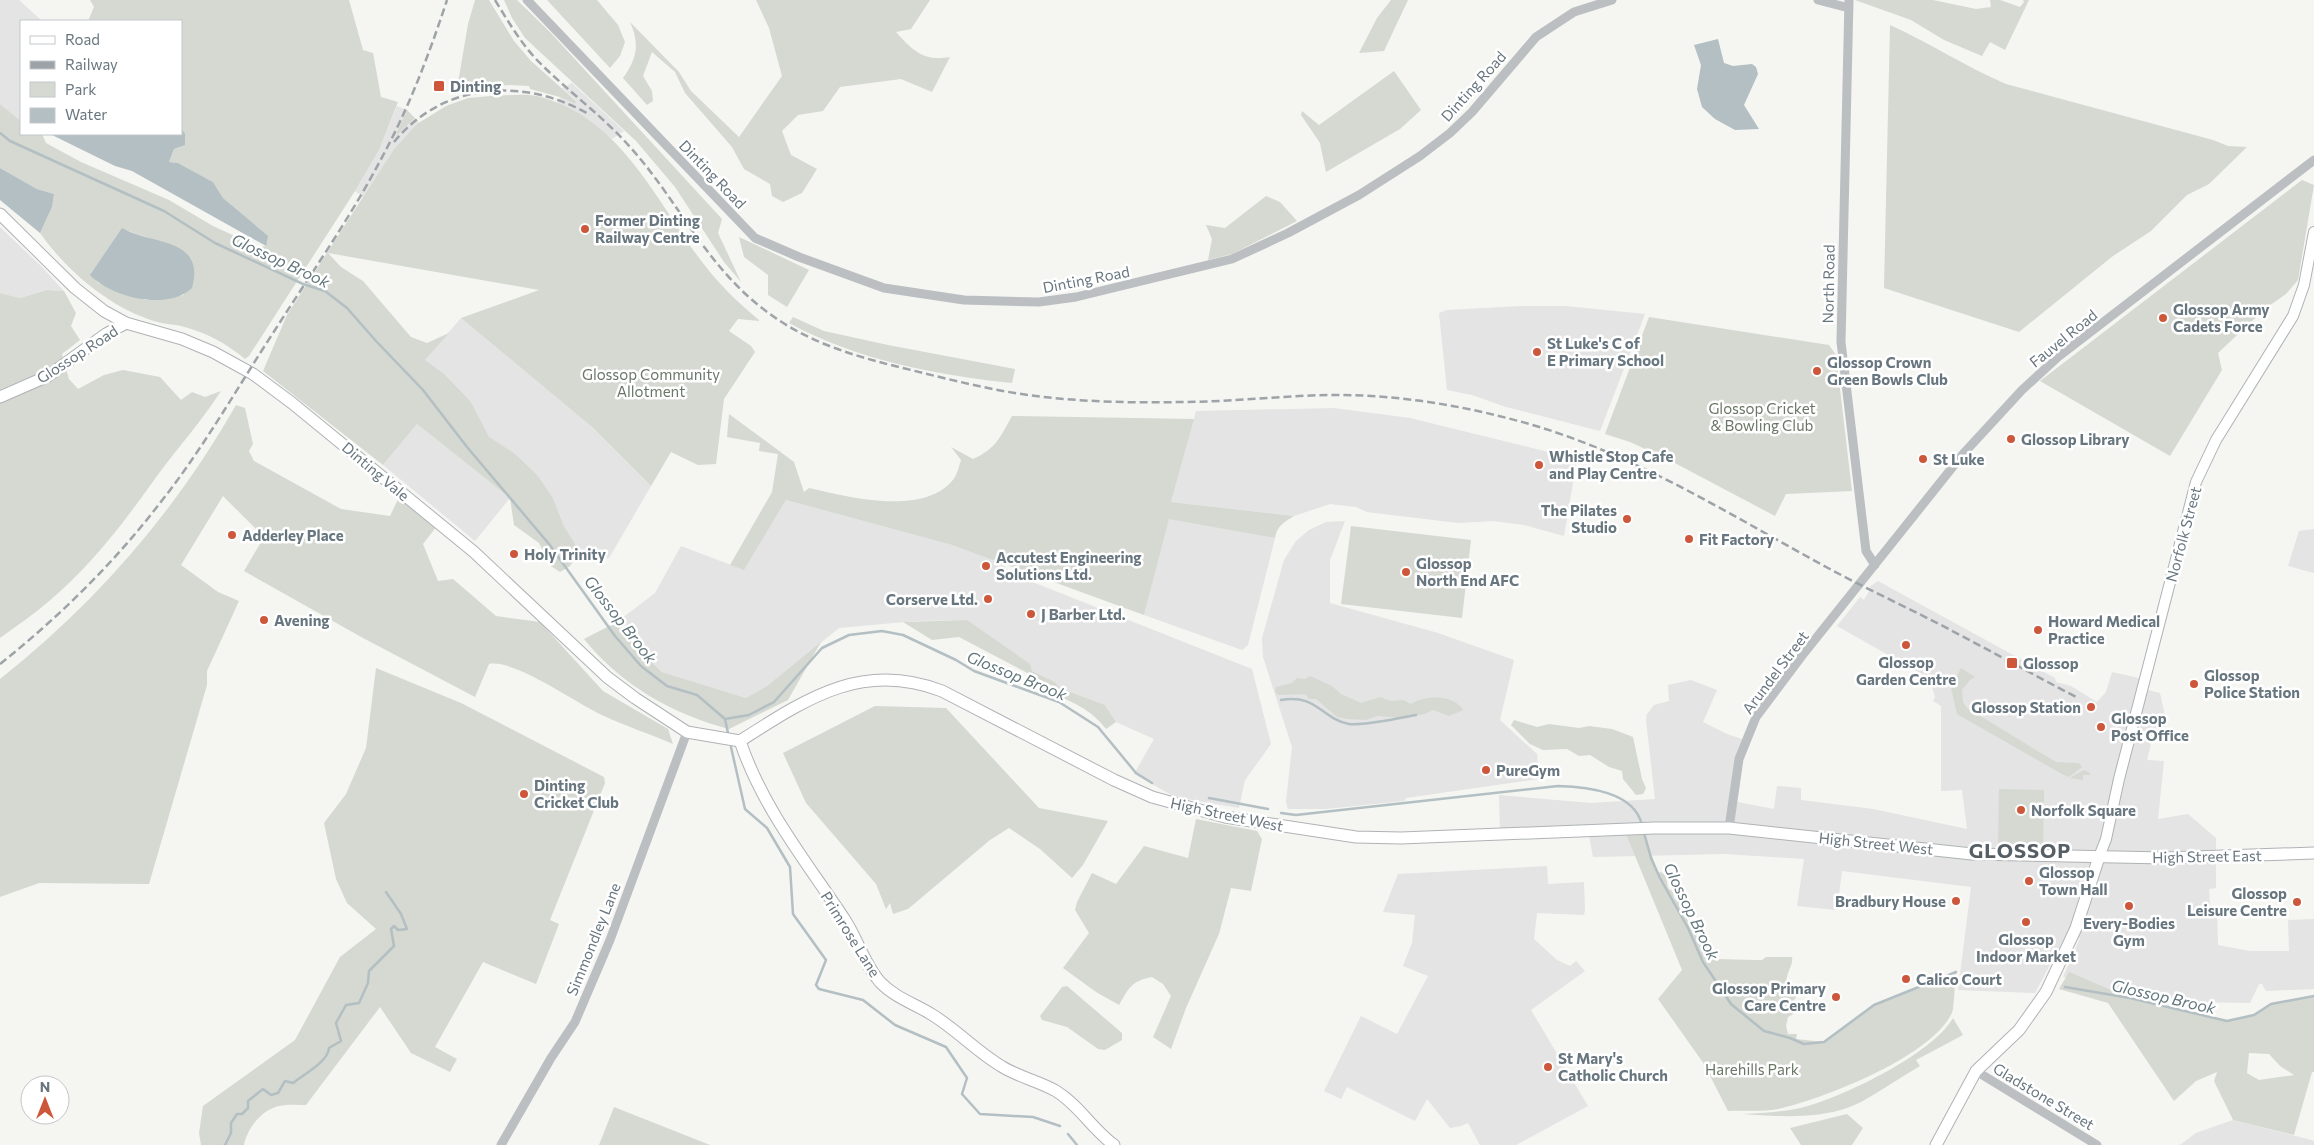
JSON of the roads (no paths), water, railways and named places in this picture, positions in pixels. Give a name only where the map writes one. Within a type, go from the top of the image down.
[{"type":"main road","name":"Dinting Vale","points":[[0,214],[75,288],[104,311],[126,323],[196,344],[233,362],[260,379],[474,552],[607,677],[635,698],[687,732],[740,741]]},
{"type":"main road","name":"Norfolk Street","points":[[2099,857],[2106,839],[2119,779],[2196,482],[2216,440],[2296,310],[2304,285],[2314,232]]},
{"type":"main road","name":"Glossop Road","points":[[0,397],[48,376],[106,334],[126,323]]},
{"type":"main road","name":"High Street West","points":[[740,741],[799,706],[833,689],[878,679],[906,680],[942,691],[1128,787],[1159,800],[1225,817],[1365,838],[1654,828],[1729,828],[1972,854],[2099,857]]},
{"type":"main road","name":"Primrose Lane","points":[[740,741],[750,771],[762,796],[800,856],[845,920],[866,962],[881,983],[897,995],[945,1023],[1002,1068],[1056,1091],[1077,1107],[1081,1115],[1099,1135],[1114,1145]]},
{"type":"main road","name":"High Street East","points":[[2099,857],[2211,857],[2314,853]]},
{"type":"main road","points":[[1936,1145],[1976,1071],[2019,1030],[2046,992],[2076,928],[2099,857]]},
{"type":"street","name":"Dinting Road","points":[[527,0],[756,238],[799,257],[884,288],[964,300],[1039,302],[1085,295],[1232,259],[1288,233],[1359,195],[1420,156],[1450,133],[1472,112],[1536,37],[1574,12],[1612,0]]},
{"type":"street","points":[[1818,0],[1849,4]]},
{"type":"street","name":"North Road","points":[[1849,4],[1841,342],[1866,551],[1875,565]]},
{"type":"street","name":"Fauvel Road","points":[[1867,575],[1963,454],[2022,390],[2058,357],[2314,160]]},
{"type":"street","name":"Arundel Street","points":[[1729,828],[1738,759],[1756,717],[1867,575]]},
{"type":"street","name":"Simmondley Lane","points":[[501,1145],[550,1058],[575,1022],[610,940],[687,732]]},
{"type":"street","name":"Gladstone Street","points":[[1976,1071],[2098,1145]]},
{"type":"water","points":[[1718,39],[1724,63],[1733,66],[1752,64],[1756,67],[1758,74],[1744,105],[1759,129],[1735,130],[1715,119],[1702,107],[1697,89],[1701,65],[1694,45]]},
{"type":"water","points":[[182,130],[185,134],[185,145],[174,149],[169,162],[178,163],[213,182],[223,198],[268,236],[266,246],[132,171],[115,166],[52,135],[182,135]]},
{"type":"water","points":[[0,168],[37,189],[54,194],[52,207],[40,233],[0,200]]},
{"type":"water","points":[[122,228],[173,245],[184,251],[191,260],[194,271],[192,288],[182,295],[169,299],[140,299],[112,290],[90,275]]},
{"type":"waterway","name":"Glossop Brook","points":[[0,133],[10,141],[164,211],[215,243],[303,284],[325,291],[347,308],[423,390],[467,447],[549,544],[615,636],[641,666],[667,686],[697,695],[725,719],[749,715],[774,702],[822,648],[849,635],[882,631],[903,635],[956,660],[974,671],[1059,702],[1098,727],[1136,773],[1152,783]]},
{"type":"waterway","points":[[1281,700],[1303,700],[1311,703],[1331,717],[1349,724],[1372,723],[1416,715]]},
{"type":"waterway","points":[[725,719],[728,733]]},
{"type":"waterway","points":[[731,747],[745,809],[767,828],[790,867],[793,914],[826,960],[816,985],[819,989],[863,1000],[895,1025],[946,1047],[967,1078],[962,1094],[980,1114],[1033,1117],[1060,1126]]},
{"type":"waterway","name":"Glossop Brook","points":[[1281,813],[1296,815],[1558,786],[1595,790],[1619,798],[1637,814],[1642,825]]},
{"type":"waterway","name":"Glossop Brook","points":[[1209,798],[1268,809]]},
{"type":"waterway","name":"Glossop Brook","points":[[1644,833],[1651,858],[1660,878],[1688,928],[1703,962],[1731,1004],[1764,1031],[1804,1044],[1824,1042],[1874,1005],[1956,972]]},
{"type":"waterway","points":[[225,1145],[231,1133],[231,1123],[237,1114],[242,1114],[248,1108],[248,1101],[263,1089],[271,1095],[278,1093],[285,1081],[293,1083],[309,1072],[320,1063],[328,1053],[329,1048],[341,1041],[336,1023],[346,1005],[359,1003],[368,983],[369,971],[394,946],[391,929],[394,926],[398,930],[407,929],[401,914],[386,892]]},
{"type":"waterway","name":"Glossop Brook","points":[[2065,987],[2130,998],[2227,1021],[2254,1015],[2271,1004],[2314,996]]},
{"type":"waterway","points":[[1068,1134],[1077,1145]]},
{"type":"railway","points":[[0,664],[64,608],[105,568],[160,503],[205,440],[368,183],[409,102],[447,0]]},
{"type":"railway","points":[[495,0],[520,39],[537,60],[608,124],[647,167],[724,272],[762,308],[796,331],[814,340],[852,354],[891,365],[973,385],[1036,396],[1091,401],[1146,402],[1218,401],[1327,395],[1372,396],[1418,400],[1463,408],[1550,430],[1632,463],[1672,483],[1842,575],[2078,698]]},
{"type":"railway","points":[[394,142],[414,122],[437,107],[461,97],[486,91],[513,91],[539,95],[565,103],[590,115]]},
{"type":"place","name":"Dinting","points":[[439,86]]},
{"type":"place","name":"Former Dinting Railway Centre","points":[[585,229]]},
{"type":"place","name":"Glossop Army Cadets Force","points":[[2163,318]]},
{"type":"place","name":"St Luke's C of E Primary School","points":[[1537,352]]},
{"type":"place","name":"Glossop Crown Green Bowls Club","points":[[1817,371]]},
{"type":"place","name":"Glossop Library","points":[[2011,439]]},
{"type":"place","name":"St Luke","points":[[1923,459]]},
{"type":"place","name":"Whistle Stop Cafe and Play Centre","points":[[1539,465]]},
{"type":"place","name":"The Pilates Studio","points":[[1627,519]]},
{"type":"place","name":"Adderley Place","points":[[232,535]]},
{"type":"place","name":"Fit Factory","points":[[1689,539]]},
{"type":"place","name":"Holy Trinity","points":[[514,554]]},
{"type":"place","name":"Accutest Engineering Solutions Ltd.","points":[[986,566]]},
{"type":"place","name":"Glossop North End AFC","points":[[1406,572]]},
{"type":"place","name":"Corserve Ltd.","points":[[988,599]]},
{"type":"place","name":"J Barber Ltd.","points":[[1031,614]]},
{"type":"place","name":"Avening","points":[[264,620]]},
{"type":"place","name":"Howard Medical Practice","points":[[2038,630]]},
{"type":"place","name":"Glossop Garden Centre","points":[[1906,645]]},
{"type":"place","name":"Glossop","points":[[2012,663]]},
{"type":"place","name":"Glossop Police Station","points":[[2194,684]]},
{"type":"place","name":"Glossop Station","points":[[2091,707]]},
{"type":"place","name":"Glossop Post Office","points":[[2101,727]]},
{"type":"place","name":"PureGym","points":[[1486,770]]},
{"type":"place","name":"Dinting Cricket Club","points":[[524,794]]},
{"type":"place","name":"Norfolk Square","points":[[2021,810]]},
{"type":"place","name":"Glossop Town Hall","points":[[2029,881]]},
{"type":"place","name":"Bradbury House","points":[[1956,901]]},
{"type":"place","name":"Glossop Leisure Centre","points":[[2297,902]]},
{"type":"place","name":"Every-Bodies Gym","points":[[2129,906]]},
{"type":"place","name":"Glossop Indoor Market","points":[[2026,922]]},
{"type":"place","name":"Calico Court","points":[[1906,979]]},
{"type":"place","name":"Glossop Primary Care Centre","points":[[1836,997]]},
{"type":"place","name":"St Mary's Catholic Church","points":[[1548,1067]]},
{"type":"district","name":"GLOSSOP","points":[[2020,850]]},
{"type":"park label","name":"Glossop Community Allotment","points":[[651,382]]},
{"type":"park label","name":"Glossop Cricket & Bowling Club","points":[[1762,416]]},
{"type":"park label","name":"Harehills Park","points":[[1752,1069]]}]
